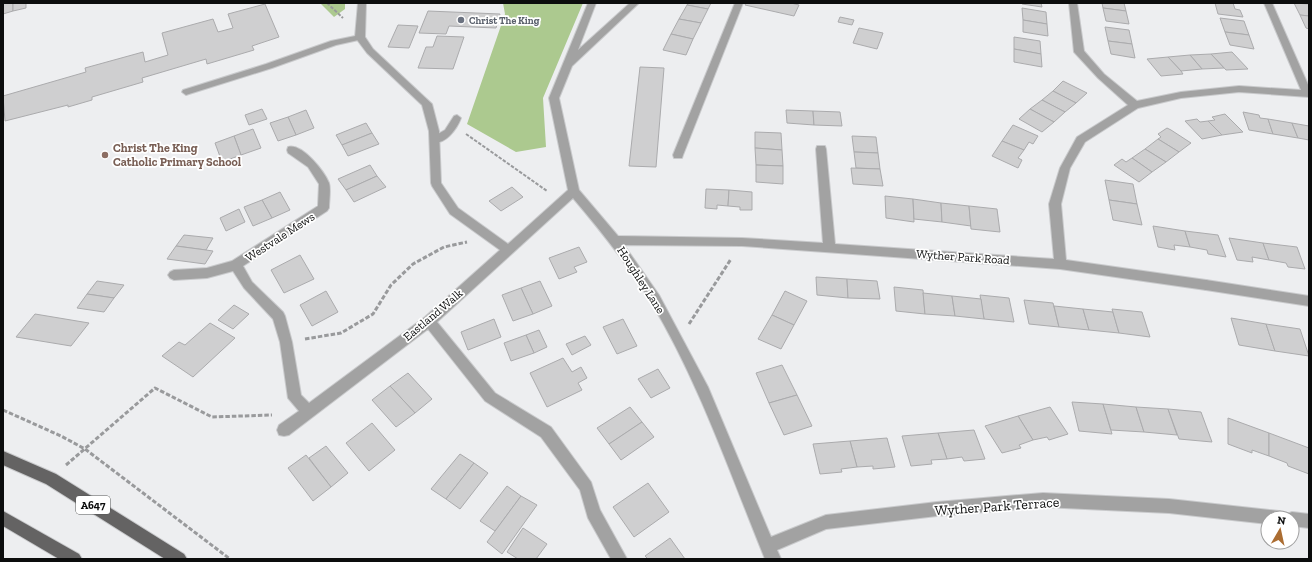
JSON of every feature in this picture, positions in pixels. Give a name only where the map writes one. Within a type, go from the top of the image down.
[{"type":"main road","name":"A647","points":[[3,458],[51,479],[178,559]]},
{"type":"main road","points":[[3,518],[74,559]]},
{"type":"street","points":[[362,3],[360,37],[370,51],[428,104],[434,140],[436,183],[454,211],[508,250]]},
{"type":"street","name":"Houghley Lane","points":[[592,3],[554,98],[574,191],[615,240],[655,299],[678,341],[703,391],[770,553]]},
{"type":"street","points":[[566,66],[635,3]]},
{"type":"street","points":[[678,155],[739,3]]},
{"type":"street","points":[[1073,3],[1080,52],[1101,76],[1135,105]]},
{"type":"street","points":[[1060,264],[1055,204],[1065,168],[1081,140],[1135,105],[1181,95],[1239,89],[1308,94],[1268,3]]},
{"type":"street","points":[[821,149],[829,247]]},
{"type":"street","name":"Westvale Mews","points":[[174,275],[207,273],[236,265],[323,208],[324,184],[312,164],[292,150]]},
{"type":"street","name":"Eastland Walk","points":[[284,430],[429,320],[574,191]]},
{"type":"street","name":"Wyther Park Road","points":[[615,240],[742,242],[1060,264],[1206,285],[1309,302]]},
{"type":"street","name":"Westvale Mews","points":[[236,265],[248,285],[279,316],[286,342],[294,398],[308,411]]},
{"type":"street","points":[[429,320],[490,397],[546,432],[586,487],[593,513],[619,559]]},
{"type":"street","name":"Wyther Park Terrace","points":[[770,553],[826,522],[937,509],[1043,500],[1169,506],[1260,516]]},
{"type":"lane","points":[[186,92],[275,64],[334,43],[360,37]]},
{"type":"lane","points":[[434,140],[444,137],[450,132],[456,122]]},
{"type":"path","points":[[456,122],[562,202]]},
{"type":"path","points":[[286,342],[341,333],[373,314],[391,285],[413,264],[444,247],[491,237]]},
{"type":"path","points":[[678,341],[742,242]]},
{"type":"path","points":[[85,450],[155,388],[212,418],[273,415]]},
{"type":"path","points":[[3,410],[61,436],[85,450],[230,559]]},
{"type":"green space","points":[[320,3],[345,3],[345,9],[334,17]]},
{"type":"green space","points":[[503,3],[583,3],[543,98],[546,147],[516,152],[467,124],[505,14]]},
{"type":"building","points":[[3,3],[13,3],[13,11],[3,14]]},
{"type":"building","points":[[13,3],[26,3],[26,8],[13,11]]},
{"type":"building","points":[[688,3],[711,3],[708,9],[687,5]]},
{"type":"building","points":[[746,3],[791,3],[799,5],[794,16],[745,5]]},
{"type":"building","points":[[1041,3],[1042,7],[1022,4]]},
{"type":"building","points":[[1102,3],[1124,3],[1126,11],[1103,8]]},
{"type":"building","points":[[1215,3],[1233,3],[1235,9],[1240,10],[1243,17],[1218,14]]},
{"type":"building","points":[[1294,3],[1309,4],[1309,16],[1300,15]]},
{"type":"building","points":[[265,4],[279,37],[252,46],[254,50],[207,64],[206,59],[142,78],[143,82],[92,97],[92,100],[5,121],[3,96],[86,72],[85,68],[143,52],[145,62],[168,55],[162,33],[213,19],[218,32],[233,28],[228,14]]},
{"type":"building","points":[[687,5],[708,9],[701,23],[679,19]]},
{"type":"building","points":[[1022,8],[1046,12],[1047,24],[1023,20]]},
{"type":"building","points":[[1103,8],[1126,11],[1129,24],[1106,21]]},
{"type":"building","name":"Christ The King","points":[[428,11],[500,14],[496,28],[449,26],[446,34],[419,33]]},
{"type":"building","points":[[1300,15],[1309,16],[1309,29],[1306,28]]},
{"type":"building","points":[[840,17],[854,20],[852,25],[838,22]]},
{"type":"building","points":[[1220,18],[1244,21],[1249,35],[1225,32]]},
{"type":"building","points":[[679,19],[701,23],[693,39],[671,34]]},
{"type":"building","points":[[1023,20],[1047,24],[1048,36],[1023,32]]},
{"type":"building","points":[[398,25],[418,26],[409,48],[388,47]]},
{"type":"building","points":[[1105,27],[1129,30],[1132,44],[1108,41]]},
{"type":"building","points":[[859,28],[883,33],[877,49],[853,43]]},
{"type":"building","points":[[1225,32],[1249,35],[1254,49],[1230,45]]},
{"type":"building","points":[[671,34],[693,39],[686,55],[663,50]]},
{"type":"building","points":[[437,36],[464,37],[453,69],[418,68],[426,47],[433,47]]},
{"type":"building","points":[[1014,37],[1040,41],[1041,54],[1014,49]]},
{"type":"building","points":[[1108,41],[1132,44],[1135,58],[1111,54]]},
{"type":"building","points":[[1014,49],[1041,54],[1042,67],[1014,62]]},
{"type":"building","points":[[1232,52],[1248,69],[1226,70],[1211,54]]},
{"type":"building","points":[[1211,54],[1224,68],[1202,69],[1190,55]]},
{"type":"building","points":[[1190,55],[1202,69],[1181,71],[1168,57]]},
{"type":"building","points":[[1168,57],[1183,74],[1161,76],[1147,59]]},
{"type":"building","points":[[640,67],[664,68],[656,167],[629,166]]},
{"type":"building","points":[[1063,81],[1087,93],[1076,103],[1053,91]]},
{"type":"building","points":[[1053,91],[1076,103],[1065,112],[1042,100]]},
{"type":"building","points":[[1042,100],[1065,112],[1054,122],[1030,109]]},
{"type":"building","points":[[262,109],[267,119],[249,125],[245,115]]},
{"type":"building","points":[[1030,109],[1054,122],[1042,132],[1019,119]]},
{"type":"building","points":[[306,110],[314,128],[296,135],[288,117]]},
{"type":"building","points":[[786,110],[813,111],[814,125],[787,123]]},
{"type":"building","points":[[813,111],[840,112],[842,126],[814,125]]},
{"type":"building","points":[[1243,112],[1259,115],[1260,118],[1268,119],[1273,134],[1249,130]]},
{"type":"building","points":[[1225,114],[1243,132],[1222,135],[1208,121],[1215,120],[1212,117]]},
{"type":"building","points":[[288,117],[296,135],[278,141],[270,123]]},
{"type":"building","points":[[1197,119],[1200,122],[1208,121],[1222,135],[1202,139],[1185,121]]},
{"type":"building","points":[[1268,119],[1292,123],[1298,138],[1273,134]]},
{"type":"building","points":[[366,123],[372,133],[342,145],[336,135]]},
{"type":"building","points":[[1292,123],[1309,126],[1309,140],[1298,138]]},
{"type":"building","points":[[1013,125],[1038,136],[1033,144],[1029,142],[1024,150],[1002,141]]},
{"type":"building","points":[[1167,128],[1191,143],[1179,152],[1158,139],[1161,137],[1158,134]]},
{"type":"building","points":[[253,129],[261,148],[241,155],[234,136]]},
{"type":"building","points":[[755,132],[781,133],[782,150],[755,148]]},
{"type":"building","points":[[372,133],[379,144],[348,156],[342,145]]},
{"type":"building","points":[[234,136],[241,155],[222,162],[215,143]]},
{"type":"building","points":[[852,136],[876,137],[878,153],[854,152]]},
{"type":"building","points":[[1158,139],[1179,152],[1166,162],[1145,149]]},
{"type":"building","points":[[1002,141],[1024,150],[1018,158],[1022,160],[1018,168],[992,156]]},
{"type":"building","points":[[755,148],[782,150],[783,166],[756,165]]},
{"type":"building","points":[[1145,149],[1166,162],[1152,172],[1132,158]]},
{"type":"building","points":[[854,152],[878,153],[880,169],[856,168]]},
{"type":"building","points":[[1132,158],[1152,172],[1139,182],[1114,165],[1122,159],[1126,162]]},
{"type":"building","points":[[370,165],[377,176],[346,190],[338,179]]},
{"type":"building","points":[[756,165],[783,166],[783,184],[756,182]]},
{"type":"building","points":[[851,168],[880,169],[883,186],[853,184]]},
{"type":"building","points":[[377,176],[386,187],[354,202],[346,190]]},
{"type":"building","points":[[1105,180],[1133,184],[1137,204],[1109,200]]},
{"type":"building","points":[[512,187],[523,197],[501,211],[489,201]]},
{"type":"building","points":[[706,189],[729,190],[728,206],[717,205],[717,209],[705,208]]},
{"type":"building","points":[[729,190],[752,192],[752,210],[740,210],[740,207],[728,206]]},
{"type":"building","points":[[280,192],[290,210],[272,218],[262,200]]},
{"type":"building","points":[[885,196],[913,199],[914,222],[886,218]]},
{"type":"building","points":[[913,199],[941,203],[942,222],[914,219]]},
{"type":"building","points":[[262,200],[272,218],[253,226],[244,207]]},
{"type":"building","points":[[1109,200],[1137,204],[1142,225],[1113,220]]},
{"type":"building","points":[[941,203],[969,206],[971,226],[942,222]]},
{"type":"building","points":[[969,206],[997,209],[1000,232],[971,229]]},
{"type":"building","points":[[239,209],[245,222],[226,231],[220,218]]},
{"type":"building","points":[[1153,226],[1185,231],[1190,247],[1174,245],[1175,250],[1158,247]]},
{"type":"building","points":[[1185,231],[1218,235],[1226,257],[1208,254],[1207,250],[1190,247]]},
{"type":"building","points":[[184,235],[213,238],[206,250],[176,246]]},
{"type":"building","points":[[1229,238],[1263,243],[1269,260],[1252,257],[1253,262],[1237,260]]},
{"type":"building","points":[[1263,243],[1297,247],[1305,269],[1288,267],[1286,263],[1269,260]]},
{"type":"building","points":[[176,246],[213,251],[205,264],[167,259]]},
{"type":"building","points":[[579,247],[587,262],[574,267],[577,272],[559,279],[549,258]]},
{"type":"building","points":[[300,255],[314,279],[284,293],[271,270]]},
{"type":"building","points":[[816,277],[847,279],[848,298],[817,295]]},
{"type":"building","points":[[847,279],[877,281],[880,299],[848,298]]},
{"type":"building","points":[[97,281],[124,285],[114,298],[87,294]]},
{"type":"building","points":[[540,281],[552,306],[533,314],[521,288]]},
{"type":"building","points":[[894,287],[923,290],[925,314],[896,311]]},
{"type":"building","points":[[521,288],[533,314],[513,321],[502,295]]},
{"type":"building","points":[[326,291],[338,312],[312,326],[300,305]]},
{"type":"building","points":[[785,291],[807,301],[794,325],[772,315]]},
{"type":"building","points":[[923,293],[952,296],[955,316],[925,314]]},
{"type":"building","points":[[87,294],[114,298],[104,312],[77,308]]},
{"type":"building","points":[[980,295],[1009,298],[1014,322],[984,319]]},
{"type":"building","points":[[952,296],[981,299],[984,319],[955,316]]},
{"type":"building","points":[[1024,300],[1053,303],[1059,327],[1029,324]]},
{"type":"building","points":[[234,305],[249,314],[233,329],[218,320]]},
{"type":"building","points":[[1054,306],[1083,309],[1089,330],[1059,327]]},
{"type":"building","points":[[1083,309],[1113,312],[1119,333],[1089,330]]},
{"type":"building","points":[[1112,309],[1142,312],[1150,337],[1119,333]]},
{"type":"building","points":[[35,314],[89,323],[71,346],[16,337]]},
{"type":"building","points":[[772,315],[794,325],[781,349],[758,339]]},
{"type":"building","points":[[1231,318],[1266,324],[1275,351],[1239,345]]},
{"type":"building","points":[[494,319],[501,337],[468,350],[461,332]]},
{"type":"building","points":[[623,319],[637,346],[617,354],[603,327]]},
{"type":"building","points":[[210,323],[235,338],[193,377],[162,356],[179,342],[185,345]]},
{"type":"building","points":[[1266,324],[1300,329],[1309,356],[1275,351]]},
{"type":"building","points":[[539,330],[547,347],[534,353],[526,335]]},
{"type":"building","points":[[526,335],[534,353],[511,361],[504,343]]},
{"type":"building","points":[[585,336],[591,345],[572,355],[566,344]]},
{"type":"building","points":[[563,358],[572,372],[581,367],[587,378],[578,383],[582,390],[547,407],[530,373]]},
{"type":"building","points":[[782,365],[797,395],[769,403],[756,373]]},
{"type":"building","points":[[658,369],[670,388],[651,398],[638,379]]},
{"type":"building","points":[[408,373],[432,399],[415,413],[390,386]]},
{"type":"building","points":[[390,386],[415,413],[396,427],[372,400]]},
{"type":"building","points":[[797,395],[812,426],[784,435],[769,403]]},
{"type":"building","points":[[1072,402],[1103,404],[1112,434],[1079,431]]},
{"type":"building","points":[[1103,404],[1136,407],[1144,432],[1111,430]]},
{"type":"building","points":[[630,407],[642,422],[609,444],[597,428]]},
{"type":"building","points":[[1050,407],[1068,434],[1049,440],[1047,437],[1033,440],[1018,416]]},
{"type":"building","points":[[1136,407],[1168,409],[1177,435],[1144,432]]},
{"type":"building","points":[[1168,409],[1201,412],[1212,442],[1179,439]]},
{"type":"building","points":[[1018,416],[1033,440],[1019,445],[1021,448],[1002,453],[985,426]]},
{"type":"building","points":[[1228,418],[1269,433],[1269,456],[1252,450],[1252,453],[1228,444]]},
{"type":"building","points":[[642,422],[654,437],[621,460],[609,444]]},
{"type":"building","points":[[372,423],[395,450],[369,471],[346,443]]},
{"type":"building","points":[[974,430],[985,459],[964,461],[962,457],[947,459],[938,433]]},
{"type":"building","points":[[938,433],[947,459],[931,460],[932,464],[911,466],[902,436]]},
{"type":"building","points":[[1269,433],[1309,448],[1309,474],[1288,466],[1287,463],[1269,456]]},
{"type":"building","points":[[887,438],[895,467],[873,469],[873,466],[857,467],[850,441]]},
{"type":"building","points":[[850,441],[857,467],[841,469],[842,472],[820,474],[813,444]]},
{"type":"building","points":[[326,446],[348,473],[331,487],[309,458]]},
{"type":"building","points":[[460,454],[474,463],[446,499],[431,489]]},
{"type":"building","points":[[306,455],[331,487],[313,501],[288,468]]},
{"type":"building","points":[[474,463],[488,473],[460,509],[446,499]]},
{"type":"building","points":[[648,483],[669,512],[634,537],[613,507]]},
{"type":"building","points":[[507,486],[521,496],[495,531],[480,521]]},
{"type":"building","points":[[521,496],[537,505],[502,554],[487,542]]},
{"type":"building","points":[[523,528],[547,544],[536,559],[518,559],[507,552]]},
{"type":"building","points":[[670,538],[685,559],[648,559],[645,556]]},
{"type":"place","name":"Christ The King","points":[[461,20]]},
{"type":"place","name":"Christ The King Catholic Primary School","points":[[105,155]]}]
